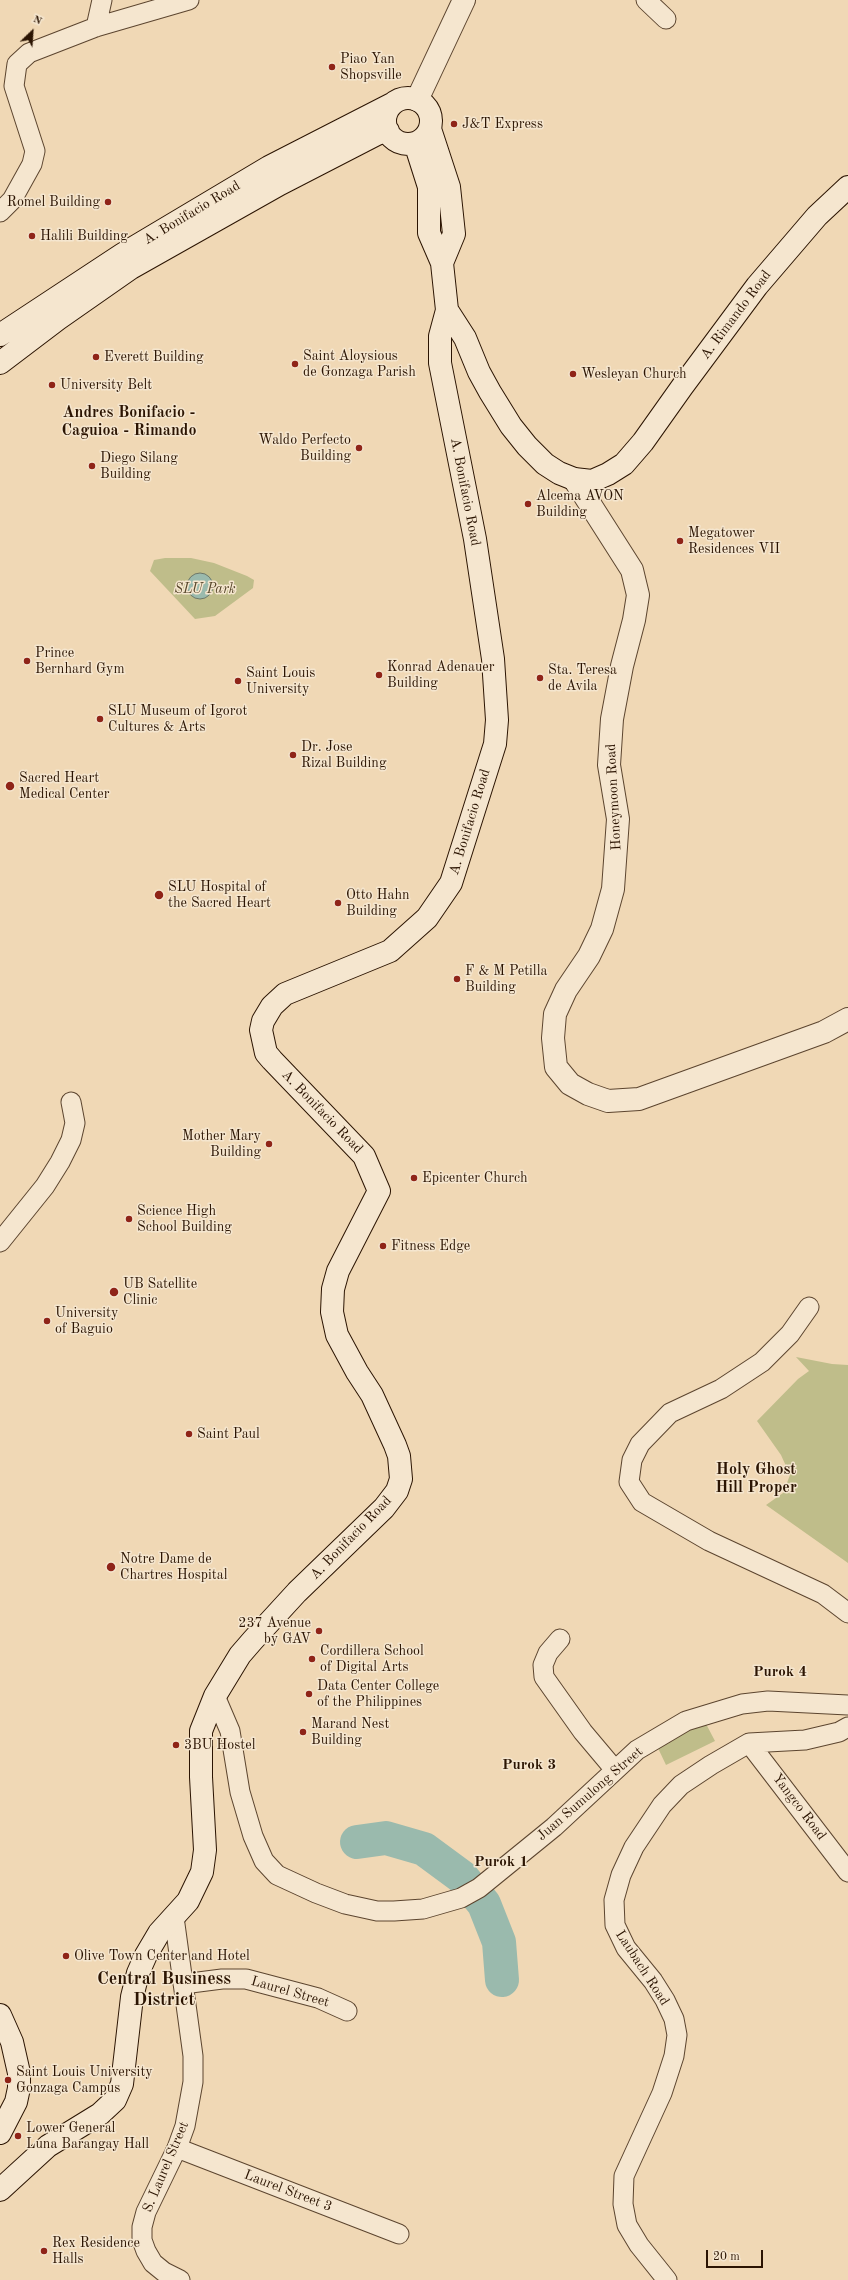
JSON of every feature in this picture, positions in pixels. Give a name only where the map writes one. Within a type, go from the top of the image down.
[{"type":"main road","points":[[417,100],[464,0]]},
{"type":"main road","points":[[404,98],[417,100],[430,112],[423,136],[401,143],[388,131],[386,115],[392,104],[404,98]]},
{"type":"main road","name":"A. Bonifacio Road","points":[[0,335],[123,254],[262,171],[392,104]]},
{"type":"main road","name":"A. Bonifacio Road","points":[[0,362],[131,268],[280,184],[377,134],[388,131]]},
{"type":"main road","name":"A. Bonifacio Road","points":[[0,2190],[48,2146],[100,2114],[115,2100],[122,2084],[132,1996],[138,1973],[146,1955],[159,1933],[188,1901],[202,1872],[205,1850],[201,1777],[201,1730],[215,1696],[240,1655],[297,1592],[384,1508],[397,1491],[401,1479],[399,1456],[395,1445],[372,1395],[357,1372],[337,1335],[332,1312],[333,1289],[338,1271],[379,1191],[364,1156],[266,1053],[260,1030],[263,1021],[272,1006],[285,994],[390,951],[427,918],[451,883],[495,744],[497,720],[493,659],[475,539],[440,362],[440,336],[447,310],[442,263],[454,234],[449,187],[423,136]]},
{"type":"main road","name":"A. Rimando Road","points":[[447,310],[466,338],[479,372],[511,426],[527,446],[545,464],[559,473],[574,480],[592,481],[608,474],[624,464],[643,442],[682,386],[757,286],[817,216],[848,187]]},
{"type":"main road","name":"Honeymoon Road","points":[[574,480],[632,570],[638,595],[612,719],[609,766],[618,819],[613,889],[608,912],[589,956],[566,990],[555,1014],[553,1038],[556,1067],[570,1084],[588,1094],[608,1101],[639,1099],[824,1032],[848,1020]]},
{"type":"main road","points":[[0,2015],[12,2042],[19,2072],[19,2088],[16,2102],[0,2133]]},
{"type":"street","points":[[96,27],[102,0]]},
{"type":"street","points":[[0,212],[12,200],[32,164],[35,152],[14,86],[17,64],[29,53],[96,27],[189,0]]},
{"type":"street","points":[[646,0],[666,19]]},
{"type":"street","points":[[0,1242],[40,1192],[60,1162],[71,1140],[75,1123],[71,1102]]},
{"type":"street","points":[[809,1307],[790,1334],[762,1362],[721,1389],[670,1412],[640,1444],[632,1460],[629,1482],[642,1502],[709,1541],[823,1594],[848,1613]]},
{"type":"street","points":[[560,1639],[548,1653],[543,1666],[544,1677],[591,1742],[615,1770]]},
{"type":"street","name":"Juan Sumulong Street","points":[[215,1696],[230,1731],[240,1792],[253,1836],[264,1861],[276,1875],[345,1904],[377,1911],[423,1909],[463,1897],[479,1888],[554,1827],[637,1750],[686,1721],[742,1704],[768,1700],[848,1705]]},
{"type":"street","name":"Laubach Road","points":[[667,2280],[639,2245],[627,2225],[623,2204],[624,2176],[662,2093],[674,2056],[677,2035],[674,2019],[665,2000],[653,1981],[626,1948],[615,1925],[614,1900],[621,1875],[634,1847],[662,1805],[681,1785],[711,1765],[749,1743],[805,1740],[838,1732],[848,1727]]},
{"type":"street","name":"Yangco Road","points":[[749,1743],[848,1872]]},
{"type":"street","name":"S. Laurel Street","points":[[174,1917],[193,2056],[193,2082],[186,2118],[177,2148],[146,2212],[142,2227],[142,2240],[153,2263],[164,2272],[180,2280]]},
{"type":"street","name":"Laurel Street","points":[[183,1984],[222,1979],[246,1979],[318,1998],[347,2011]]},
{"type":"street","name":"Laurel Street 3","points":[[177,2148],[399,2234]]},
{"type":"green space","name":"SLU Park","points":[[165,558],[191,558],[214,563],[254,580],[253,588],[215,616],[195,619],[150,571],[154,560]]},
{"type":"green space","points":[[796,1357],[832,1364],[848,1365],[848,1563],[766,1505],[783,1493],[790,1475],[781,1455],[757,1421],[798,1379],[809,1371]]},
{"type":"green space","points":[[705,1722],[715,1741],[666,1765],[657,1746]]},
{"type":"shaded area","points":[[200,573],[210,576],[213,586],[210,596],[200,599],[190,596],[187,586],[190,576]]},
{"type":"waterway","points":[[357,1842],[386,1838],[424,1849],[462,1877],[484,1904],[499,1942],[502,1980]]},
{"type":"place","name":"Piao Yan Shopsville","points":[[332,67]]},
{"type":"place","name":"J&T Express","points":[[454,124]]},
{"type":"place","name":"Romel Building","points":[[108,202]]},
{"type":"place","name":"Halili Building","points":[[32,236]]},
{"type":"place","name":"Everett Building","points":[[96,357]]},
{"type":"place","name":"Saint Aloysious de Gonzaga Parish","points":[[295,364]]},
{"type":"place","name":"Wesleyan Church","points":[[573,374]]},
{"type":"place","name":"University Belt","points":[[52,385]]},
{"type":"place","name":"Waldo Perfecto Building","points":[[359,448]]},
{"type":"place","name":"Diego Silang Building","points":[[92,466]]},
{"type":"place","name":"Alcema AVON Building","points":[[528,504]]},
{"type":"place","name":"Megatower Residences VII","points":[[680,541]]},
{"type":"place","name":"Prince Bernhard Gym","points":[[27,661]]},
{"type":"place","name":"Konrad Adenauer Building","points":[[379,675]]},
{"type":"place","name":"Sta. Teresa de Avila","points":[[540,678]]},
{"type":"place","name":"Saint Louis University","points":[[238,681]]},
{"type":"place","name":"SLU Museum of Igorot Cultures & Arts","points":[[100,719]]},
{"type":"place","name":"Dr. Jose Rizal Building","points":[[293,755]]},
{"type":"place","name":"Sacred Heart Medical Center","points":[[10,786]]},
{"type":"place","name":"SLU Hospital of the Sacred Heart","points":[[159,895]]},
{"type":"place","name":"Otto Hahn Building","points":[[338,903]]},
{"type":"place","name":"F & M Petilla Building","points":[[457,979]]},
{"type":"place","name":"Mother Mary Building","points":[[269,1144]]},
{"type":"place","name":"Epicenter Church","points":[[414,1178]]},
{"type":"place","name":"Science High School Building","points":[[129,1219]]},
{"type":"place","name":"Fitness Edge","points":[[383,1246]]},
{"type":"place","name":"UB Satellite Clinic","points":[[114,1292]]},
{"type":"place","name":"University of Baguio","points":[[47,1321]]},
{"type":"place","name":"Saint Paul","points":[[189,1434]]},
{"type":"place","name":"Notre Dame de Chartres Hospital","points":[[111,1567]]},
{"type":"place","name":"237 Avenue by GAV","points":[[319,1631]]},
{"type":"place","name":"Cordillera School of Digital Arts","points":[[312,1659]]},
{"type":"place","name":"Data Center College of the Philippines","points":[[309,1694]]},
{"type":"place","name":"Marand Nest Building","points":[[303,1732]]},
{"type":"place","name":"3BU Hostel","points":[[176,1745]]},
{"type":"place","name":"Olive Town Center and Hotel","points":[[66,1956]]},
{"type":"place","name":"Saint Louis University Gonzaga Campus","points":[[8,2080]]},
{"type":"place","name":"Lower General Luna Barangay Hall","points":[[18,2136]]},
{"type":"place","name":"Rex Residence Halls","points":[[44,2251]]},
{"type":"district","name":"Andres Bonifacio - Caguioa - Rimando","points":[[129,422]]},
{"type":"district","name":"Holy Ghost Hill Proper","points":[[756,1479]]},
{"type":"district","name":"Purok 4","points":[[780,1672]]},
{"type":"district","name":"Purok 3","points":[[529,1765]]},
{"type":"district","name":"Purok 1","points":[[501,1862]]},
{"type":"district","name":"Central Business District","points":[[164,1989]]}]
